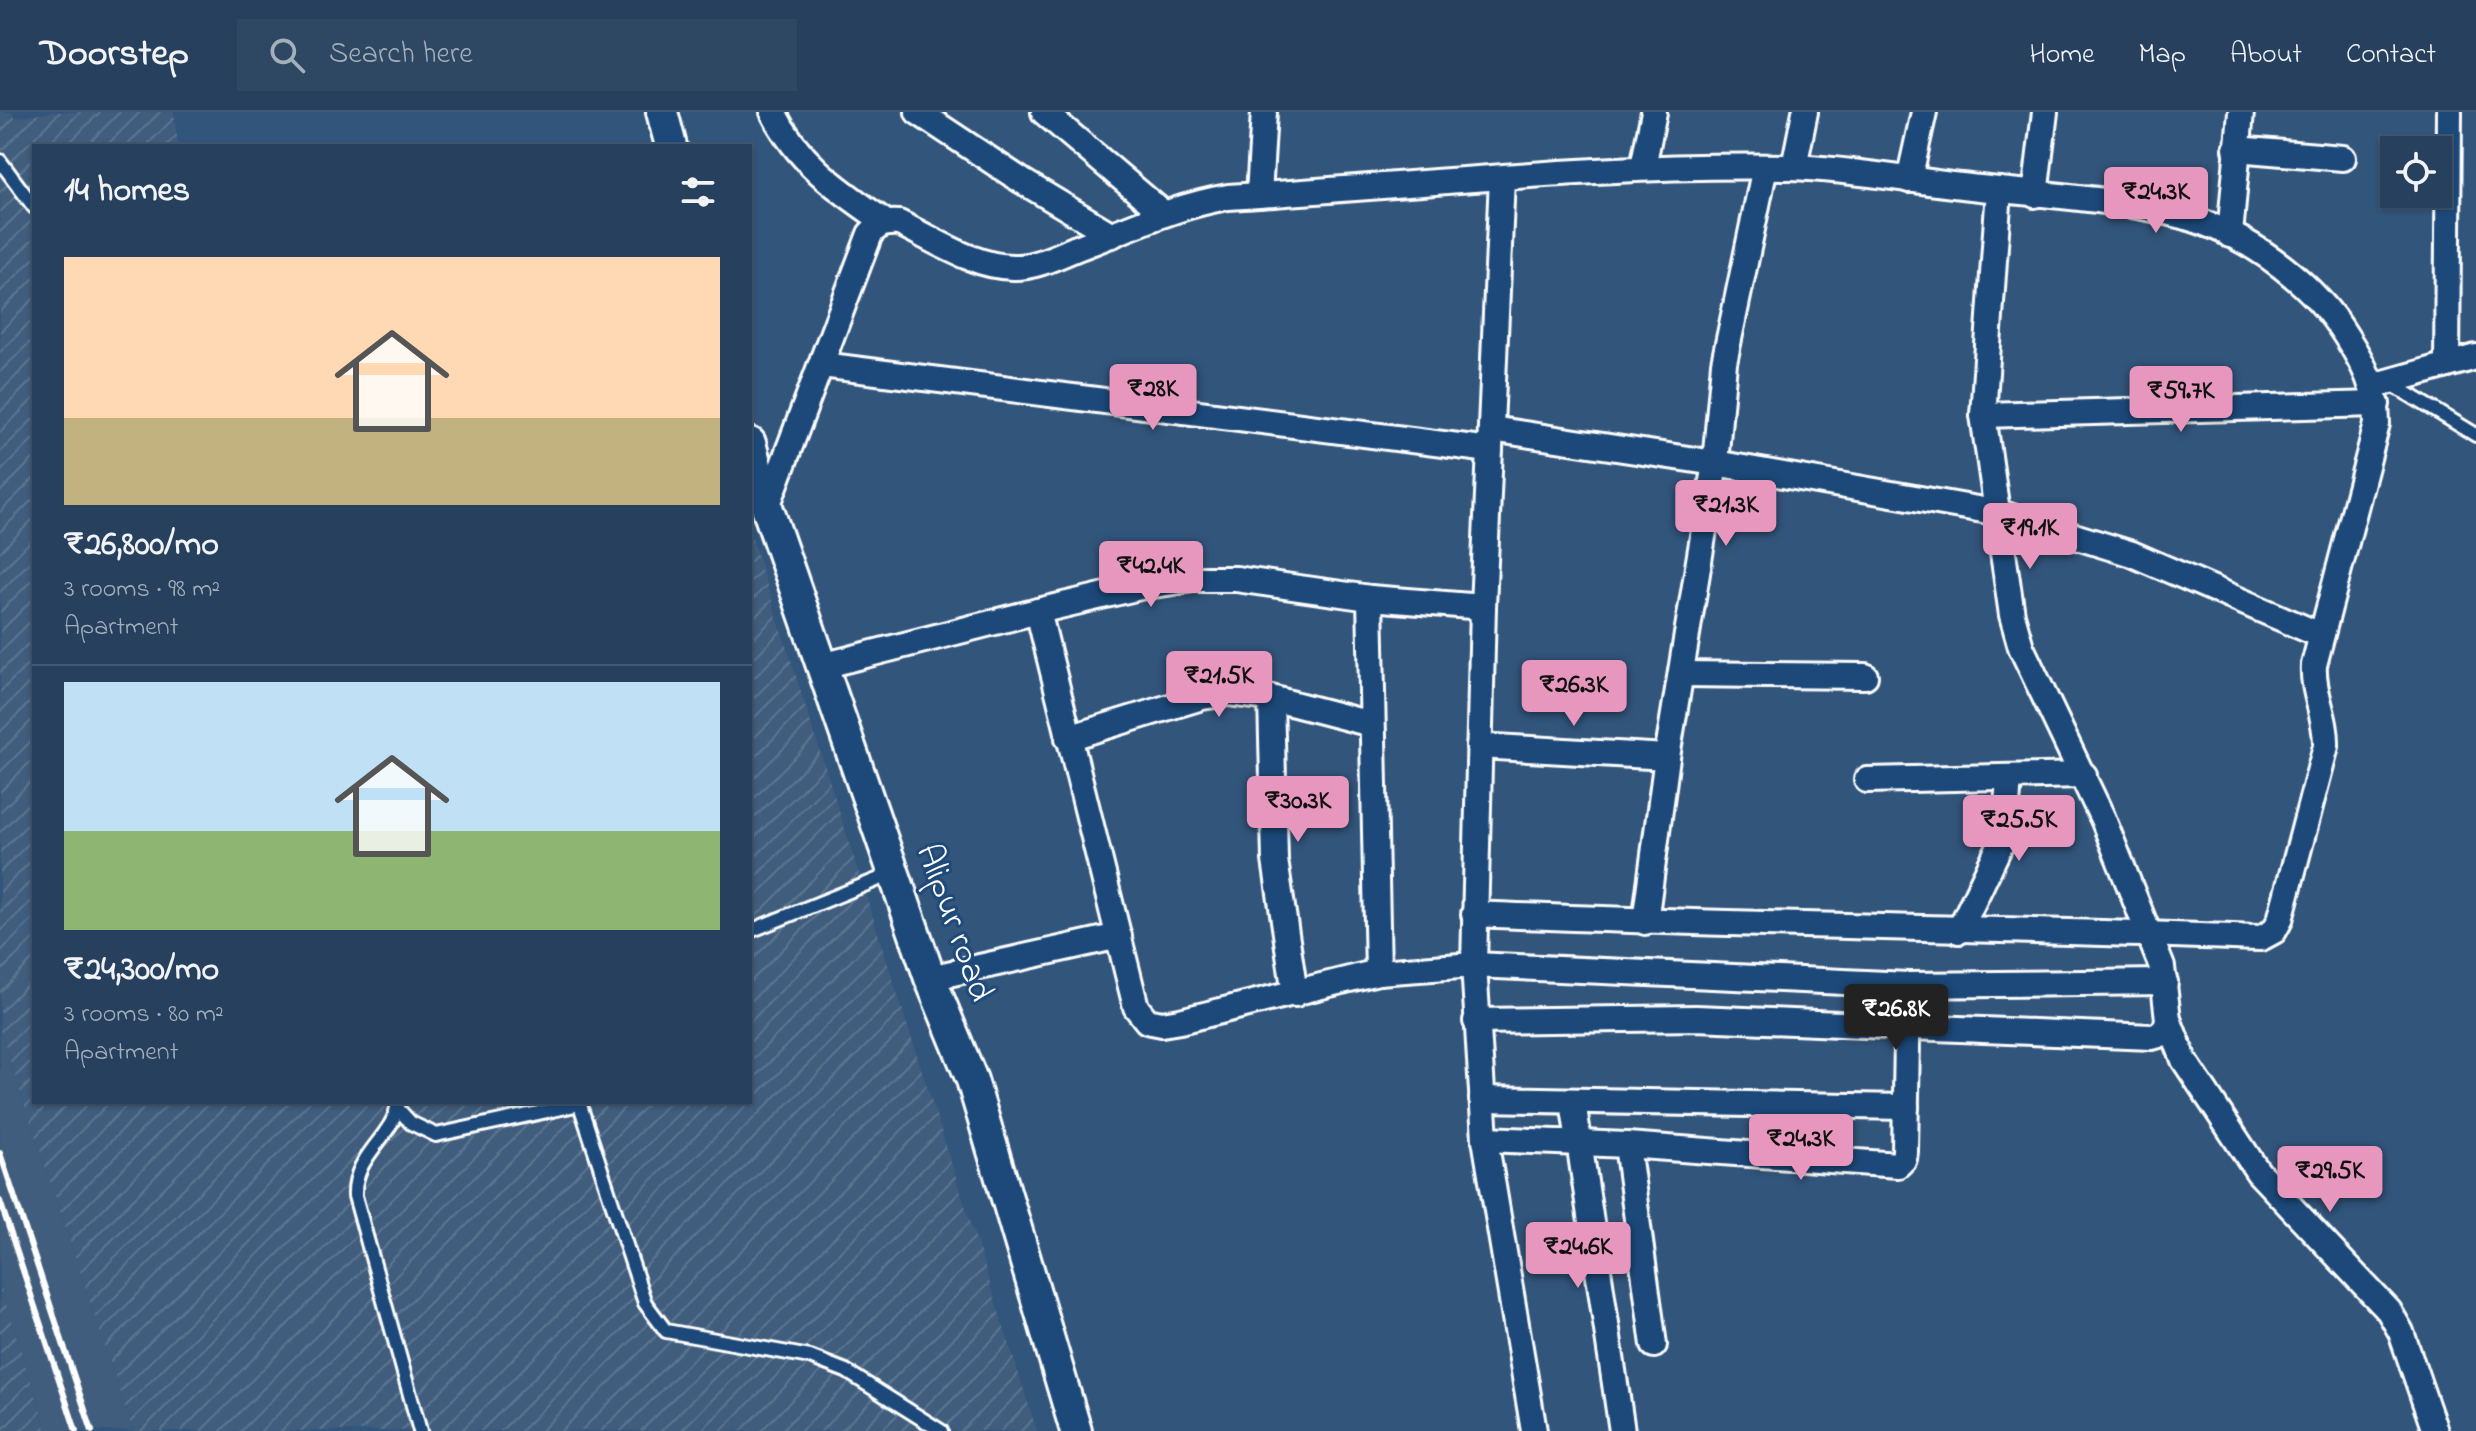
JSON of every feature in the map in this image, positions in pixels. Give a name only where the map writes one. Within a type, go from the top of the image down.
[{"type":"street","points":[[662,112],[670,144]]},
{"type":"street","points":[[773,112],[802,156],[827,182],[885,222],[899,223],[991,264],[1014,268],[1039,263],[1198,202],[1643,167],[1794,167],[2103,202],[2199,221],[2270,258],[2313,295],[2340,325],[2379,390],[2377,424],[2320,635],[2313,681],[2325,722],[2326,746],[2280,920],[2274,931],[2261,938],[2147,932],[1959,931],[1645,922],[1474,914]]},
{"type":"street","points":[[918,112],[1022,181],[1112,235]]},
{"type":"street","points":[[1044,112],[1163,213]]},
{"type":"street","points":[[1259,195],[1264,112]]},
{"type":"street","points":[[1643,167],[1654,112]]},
{"type":"street","points":[[1794,167],[1805,112]]},
{"type":"street","points":[[1909,180],[1924,112]]},
{"type":"street","points":[[2035,195],[2045,112]]},
{"type":"street","points":[[2230,235],[2241,112]]},
{"type":"street","points":[[2447,365],[2449,112]]},
{"type":"street","points":[[2236,149],[2343,158]]},
{"type":"street","points":[[1645,922],[1667,757],[1715,463],[1724,363],[1765,167]]},
{"type":"street","points":[[1502,178],[1483,607],[1474,965],[1485,1139],[1534,1431]]},
{"type":"street","points":[[1999,190],[1983,415],[2016,632],[2084,775],[2147,932],[2165,982],[2168,1019],[2184,1060],[2258,1172],[2389,1311],[2401,1332],[2435,1431]]},
{"type":"street","points":[[767,507],[870,234],[885,222]]},
{"type":"street","points":[[1983,415],[2379,390],[2476,357]]},
{"type":"street","points":[[822,365],[1715,463],[2000,513],[2132,554],[2320,635]]},
{"type":"street","name":"Alipur road","points":[[752,451],[767,507],[930,978],[972,1080],[1076,1431]]},
{"type":"street","points":[[822,666],[1140,587],[1194,579],[1236,579],[1370,598],[1483,607]]},
{"type":"street","points":[[1370,598],[1378,972]]},
{"type":"street","points":[[1038,611],[1136,1007],[1147,1021],[1162,1024],[1180,1021],[1378,972],[1474,965],[1908,985],[2165,982]]},
{"type":"street","points":[[1681,674],[1865,676]]},
{"type":"street","points":[[1068,738],[1202,697],[1229,693],[1271,698],[1371,724]]},
{"type":"street","points":[[1271,698],[1275,860],[1295,994]]},
{"type":"street","points":[[1479,746],[1667,757]]},
{"type":"street","points":[[1867,780],[2084,775]]},
{"type":"street","points":[[1959,931],[2005,835],[2009,778]]},
{"type":"street","points":[[930,978],[1119,936]]},
{"type":"street","points":[[1485,1139],[1581,1142],[1898,1165],[1904,1159],[1908,985]]},
{"type":"street","points":[[1476,1021],[1696,1018],[2152,1037],[2166,1028],[2168,1019]]},
{"type":"street","points":[[1482,1099],[1906,1107]]},
{"type":"street","points":[[1573,1101],[1622,1431]]},
{"type":"street","points":[[1627,1145],[1654,1345]]},
{"type":"lane","points":[[0,161],[32,204]]},
{"type":"lane","points":[[2379,390],[2476,435]]},
{"type":"lane","points":[[752,930],[894,873]]},
{"type":"lane","points":[[420,1431],[355,1196],[357,1173],[398,1106],[411,1123],[436,1135],[575,1104]]},
{"type":"lane","points":[[579,1104],[645,1303],[666,1331],[822,1362],[846,1371],[941,1431]]},
{"type":"shaded area","points":[[0,112],[13,112],[14,118],[54,112],[174,112],[178,144],[32,144],[32,1104],[752,1104],[752,538],[1037,1431],[133,1431],[0,1030]]},
{"type":"shaded area","points":[[0,1030],[133,1431],[47,1431],[0,1285]]},
{"type":"shaded area","points":[[0,1285],[47,1431],[0,1431]]},
{"type":"railway","points":[[0,1153],[92,1431]]},
{"type":"railway","points":[[0,1201],[76,1431]]}]
